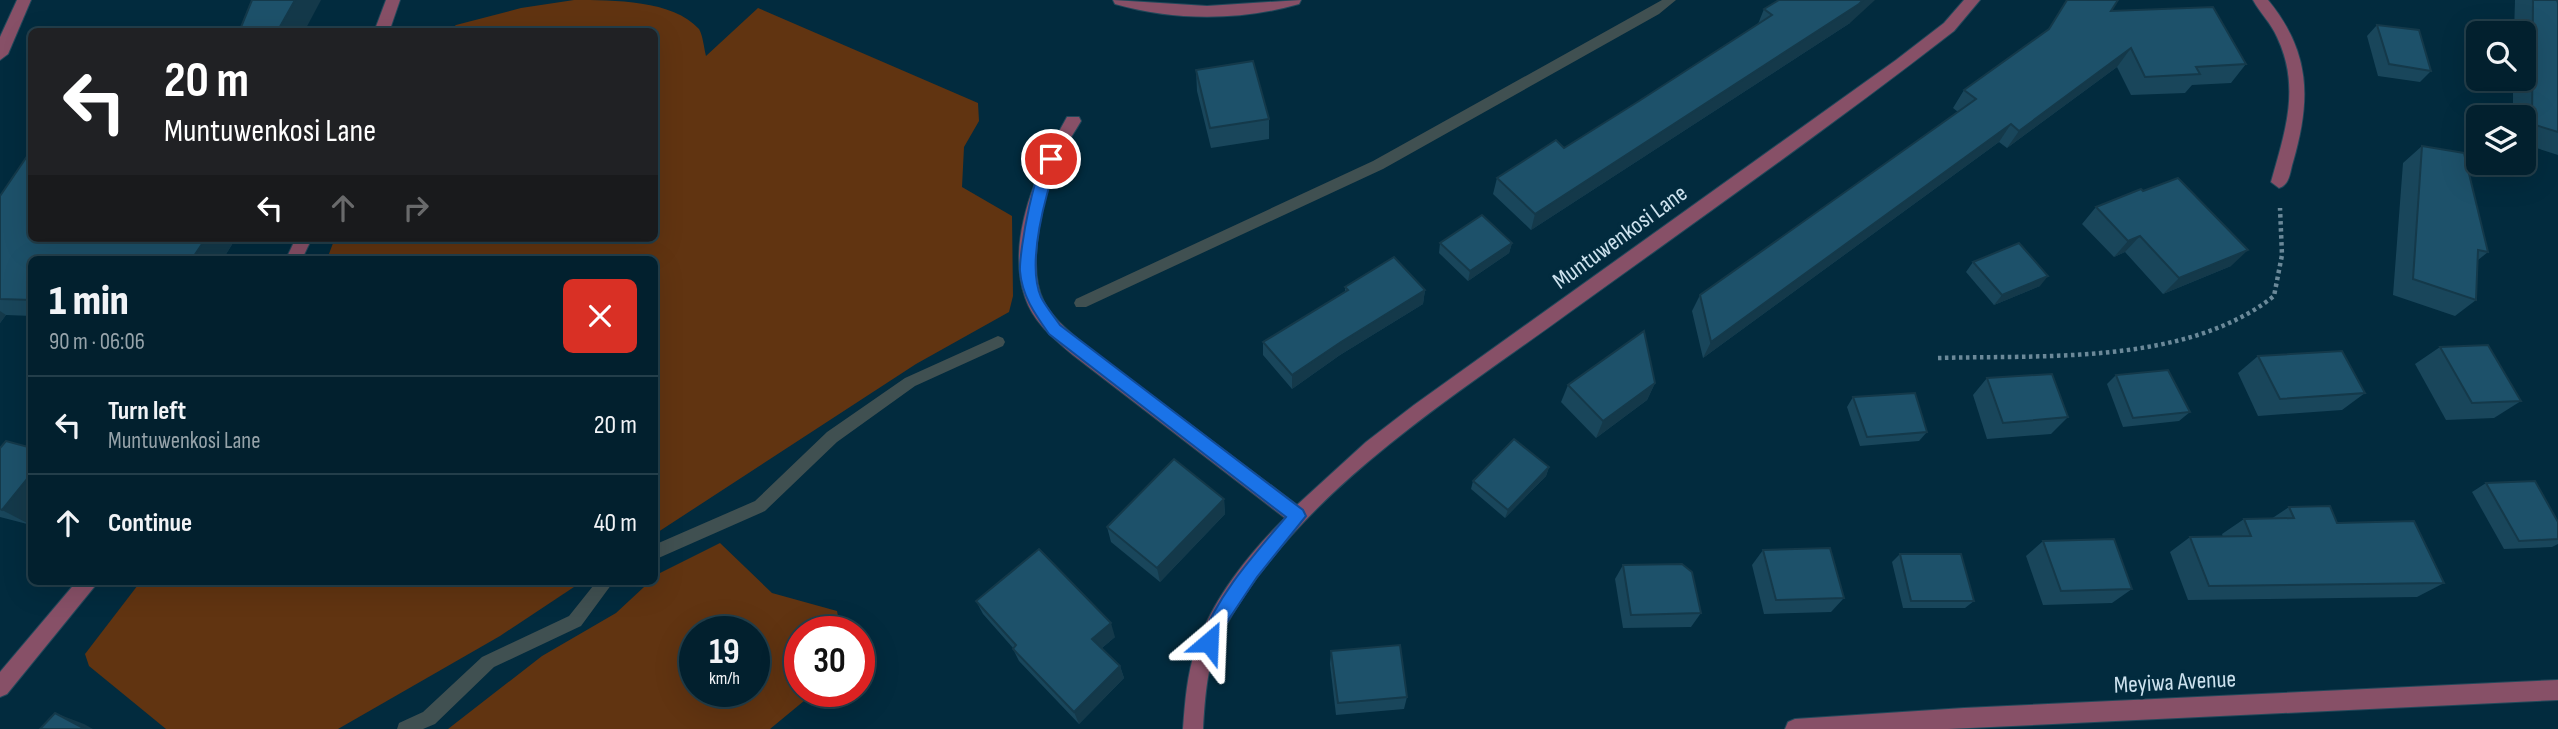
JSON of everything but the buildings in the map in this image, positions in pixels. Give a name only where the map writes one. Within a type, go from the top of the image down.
[{"type":"street","points":[[0,54],[24,0]]},
{"type":"street","points":[[382,28],[393,0]]},
{"type":"street","points":[[1120,0],[1169,10],[1215,12],[1252,9],[1294,0]]},
{"type":"street","name":"Muntuwenkosi Lane","points":[[1193,729],[1195,679],[1216,624],[1251,571],[1297,516],[1341,475],[1462,382],[1950,27],[1973,0]]},
{"type":"street","points":[[2260,0],[2273,14],[2294,57],[2298,109],[2279,182]]},
{"type":"street","points":[[1073,121],[1051,159],[1040,191],[1027,270],[1034,299],[1054,329],[1297,516]]},
{"type":"street","points":[[0,687],[86,585]]},
{"type":"street","name":"Meyiwa Avenue","points":[[1795,729],[1966,723],[2558,690]]},
{"type":"path","points":[[1938,358],[2134,346],[2190,338],[2248,316],[2274,296],[2282,256],[2279,182]]},
{"type":"shaded area","points":[[574,0],[607,0],[659,7],[688,19],[699,29],[706,56],[758,8],[978,103],[979,121],[964,147],[962,187],[1012,216],[1013,296],[1009,312],[916,364],[658,532],[658,256],[328,256],[333,242],[658,242],[658,28],[452,28],[521,8]]},
{"type":"shaded area","points":[[720,543],[772,593],[837,611],[838,616],[784,616],[784,707],[797,707],[770,729],[448,729],[542,656],[616,613],[646,585],[658,585],[658,574]]},
{"type":"shaded area","points":[[138,585],[577,585],[500,636],[338,729],[166,729],[89,666],[85,654]]},
{"type":"waterway","points":[[1081,303],[1378,165],[1655,11],[1670,0]]},
{"type":"waterway","points":[[658,551],[760,506],[832,437],[910,382],[998,342]]},
{"type":"waterway","points":[[405,729],[429,718],[488,662],[575,621],[603,585]]},
{"type":"route","points":[[1051,159],[1040,191],[1027,270],[1034,299],[1054,329],[1111,376],[1297,516],[1251,571],[1216,624],[1209,642]]}]
